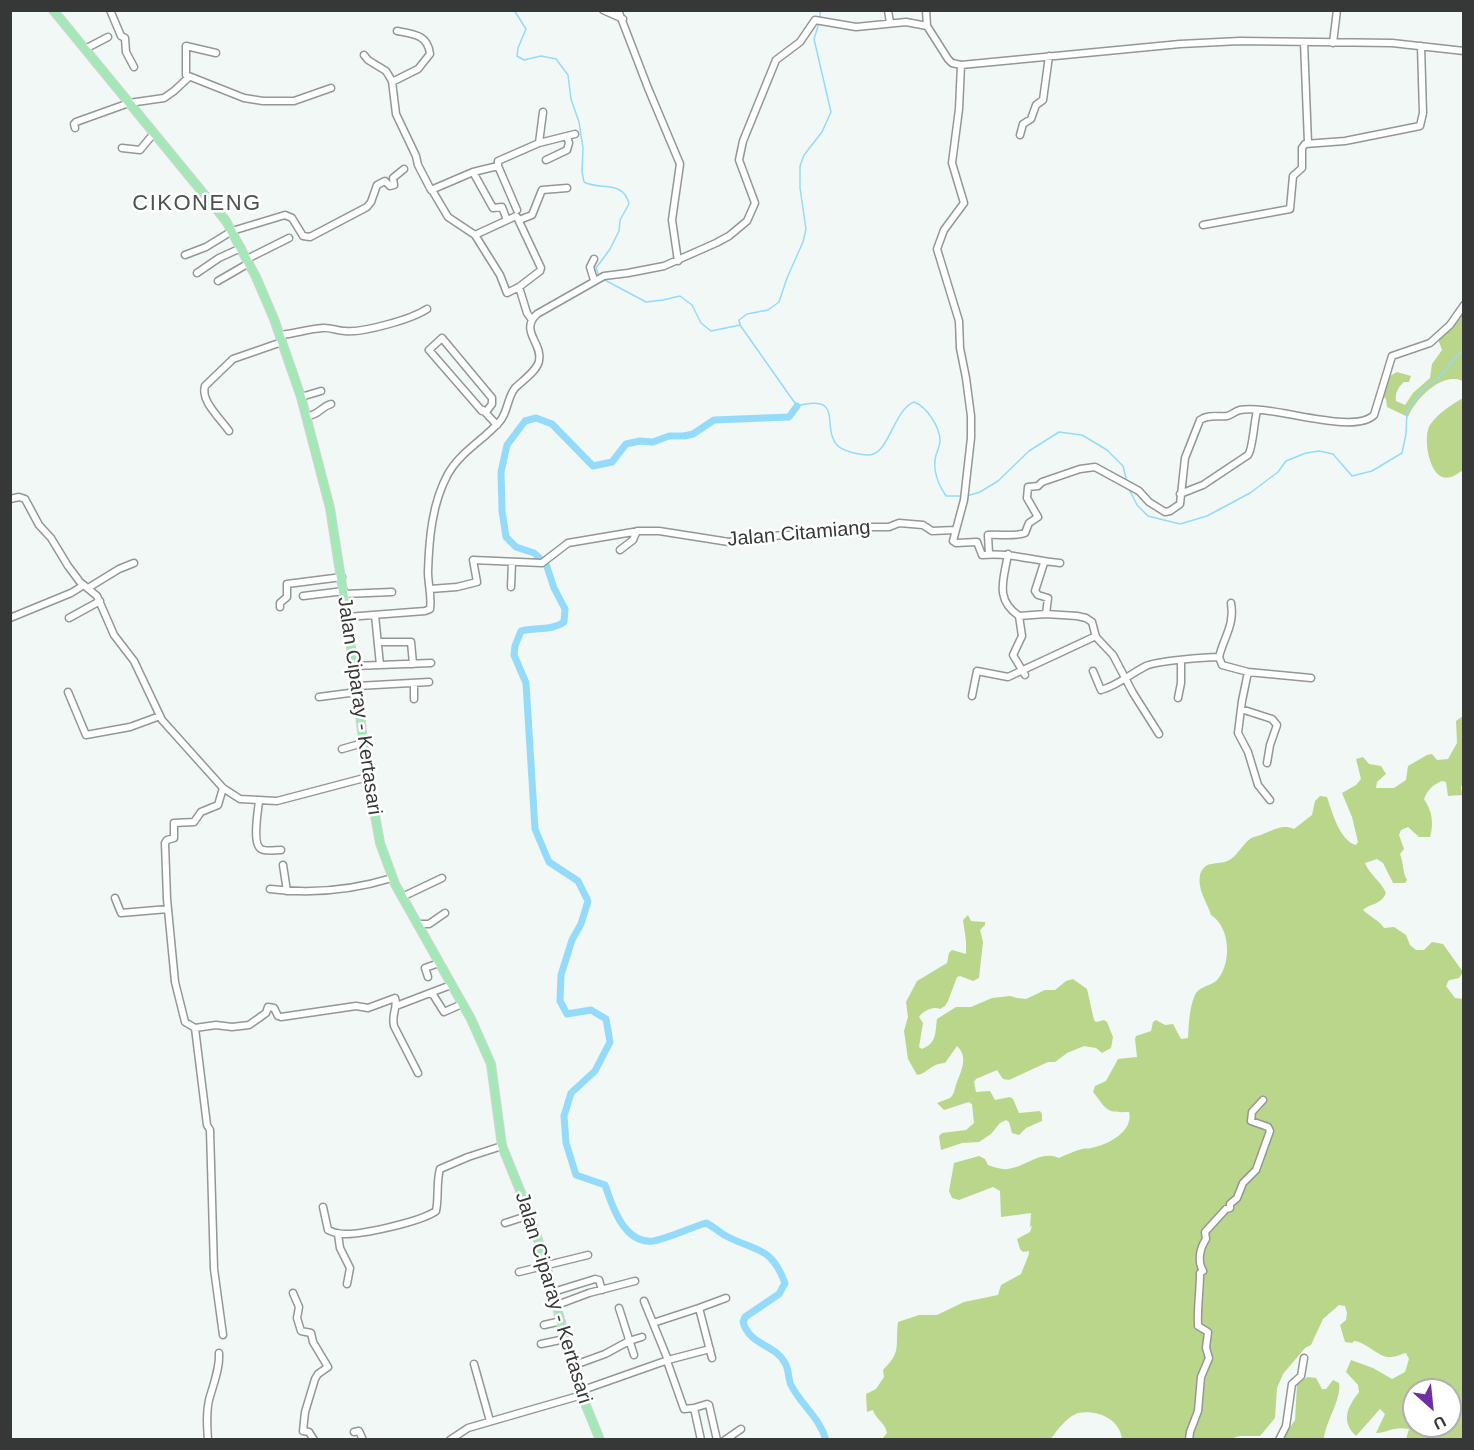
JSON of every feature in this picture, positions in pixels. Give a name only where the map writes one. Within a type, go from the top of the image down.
[{"type":"main road","name":"Jalan Ciparay - Kertasari","points":[[53,10],[219,210],[263,291],[281,338],[302,397],[330,508],[342,576],[375,827],[392,878],[462,1004],[491,1064],[502,1146],[530,1215],[546,1265],[572,1366],[600,1440]]},
{"type":"street","points":[[110,10],[120,36],[125,38],[126,52],[134,68]]},
{"type":"street","points":[[603,10],[623,19]]},
{"type":"street","points":[[618,10],[680,164],[672,220],[678,261]]},
{"type":"street","points":[[888,10],[890,23]]},
{"type":"street","points":[[926,10],[927,26],[948,59],[952,63],[961,65],[1180,44],[1240,41],[1421,46],[1464,51]]},
{"type":"street","points":[[1333,43],[1337,10]]},
{"type":"street","points":[[532,320],[604,276],[628,273],[678,261],[729,236],[747,220],[755,203],[739,160],[743,141],[776,60],[806,36],[813,21],[820,19],[856,27],[906,22],[927,26]]},
{"type":"street","points":[[392,82],[418,69],[430,54],[428,45],[421,36],[397,32]]},
{"type":"street","points":[[85,49],[108,37]]},
{"type":"street","points":[[1304,42],[1308,143]]},
{"type":"street","points":[[216,53],[185,46],[185,73],[189,77],[244,98],[267,102],[294,101],[331,88]]},
{"type":"street","points":[[1203,225],[1290,209],[1293,174],[1302,168],[1304,144],[1345,141],[1420,126],[1423,113],[1421,46]]},
{"type":"street","points":[[364,55],[386,71],[392,82],[396,114],[418,165],[448,217],[475,235],[501,275],[507,293],[519,287],[541,269],[516,216],[475,235]]},
{"type":"street","points":[[1020,135],[1023,124],[1031,119],[1036,105],[1043,100],[1049,56]]},
{"type":"street","points":[[961,65],[952,163],[964,203],[944,230],[936,249],[959,321],[960,348],[971,416],[971,438],[964,500],[955,530],[954,543],[977,542],[981,555],[1008,554],[1044,563],[1060,563]]},
{"type":"street","points":[[75,128],[76,122],[129,103],[167,96],[189,77]]},
{"type":"street","points":[[539,143],[543,112]]},
{"type":"street","points":[[122,148],[140,150],[154,133]]},
{"type":"street","points":[[517,210],[498,166],[498,161],[539,143],[571,135],[567,150],[546,160]]},
{"type":"street","points":[[432,190],[473,172],[498,166]]},
{"type":"street","points":[[185,255],[204,248],[232,231],[287,215],[292,218],[303,236],[310,237],[367,207],[377,185],[385,181],[392,186],[395,173],[404,170]]},
{"type":"street","points":[[473,172],[493,208],[502,207],[507,220]]},
{"type":"street","points":[[519,220],[532,215],[542,189],[567,188]]},
{"type":"street","points":[[218,281],[289,238]]},
{"type":"street","points":[[197,273],[219,258],[241,248]]},
{"type":"street","points":[[594,259],[590,267],[596,280]]},
{"type":"street","points":[[347,617],[427,611],[431,607],[428,571],[433,517],[438,496],[455,464],[497,424],[505,414],[514,390],[539,361],[531,329],[532,320],[528,316],[519,287]]},
{"type":"street","points":[[989,554],[988,535],[1013,536],[1025,533],[1029,523],[1037,518],[1027,498],[1028,487],[1038,486],[1042,482],[1068,473],[1095,467],[1139,491],[1149,502],[1165,512],[1178,506],[1185,458],[1200,420],[1204,417],[1229,416],[1240,410],[1282,412],[1298,417],[1348,422],[1370,419],[1374,415],[1392,356],[1430,343],[1450,325],[1464,305]]},
{"type":"street","points":[[230,431],[205,399],[203,391],[205,386],[233,359],[281,338],[324,328],[345,331],[375,328],[427,309]]},
{"type":"street","points":[[486,412],[492,404],[492,398],[442,339],[429,350],[482,411],[486,412],[497,424]]},
{"type":"street","points":[[302,397],[321,391]]},
{"type":"street","points":[[307,416],[315,416],[331,404]]},
{"type":"street","points":[[1180,494],[1203,485],[1248,455],[1252,449],[1252,430],[1257,411]]},
{"type":"street","points":[[10,499],[19,497],[25,499],[39,525],[51,538],[68,566],[100,601],[114,635],[134,661],[165,725],[223,788],[240,799],[277,801],[368,777]]},
{"type":"street","name":"Jalan Citamiang","points":[[512,562],[544,561],[556,550],[571,542],[637,531],[659,531],[729,542],[755,537],[863,527],[889,527],[899,523],[923,525],[932,531],[955,530]]},
{"type":"street","points":[[620,550],[633,540],[637,531]]},
{"type":"street","points":[[1008,554],[1002,580],[1002,593],[1007,605],[1019,616],[1022,636],[1013,656],[1024,673]]},
{"type":"street","points":[[430,589],[457,587],[476,582],[477,573],[471,562],[473,560],[512,562],[511,587]]},
{"type":"street","points":[[1044,563],[1035,591],[1038,595],[1048,598],[1046,614]]},
{"type":"street","points":[[10,618],[71,593],[119,568],[134,564]]},
{"type":"street","points":[[280,607],[280,603],[286,597],[287,584],[342,576]]},
{"type":"street","points":[[303,596],[344,592],[392,592]]},
{"type":"street","points":[[69,618],[100,601]]},
{"type":"street","points":[[1231,603],[1233,615],[1231,627],[1225,637],[1219,657],[1222,665],[1248,672],[1311,678]]},
{"type":"street","points":[[1019,616],[1046,614],[1086,618],[1092,622],[1096,636],[1113,656],[1159,734]]},
{"type":"street","points":[[375,615],[380,665]]},
{"type":"street","points":[[972,696],[977,671],[1005,677],[1024,673],[1096,636]]},
{"type":"street","points":[[378,642],[411,642],[412,664]]},
{"type":"street","points":[[1093,671],[1101,690],[1148,664],[1219,657]]},
{"type":"street","points":[[1178,698],[1181,690],[1181,660]]},
{"type":"street","points":[[354,666],[431,663]]},
{"type":"street","points":[[1248,672],[1238,733],[1248,752],[1257,785],[1270,800]]},
{"type":"street","points":[[319,697],[357,689],[429,682]]},
{"type":"street","points":[[414,684],[414,699]]},
{"type":"street","points":[[68,692],[86,735],[119,730],[160,716]]},
{"type":"street","points":[[1241,709],[1272,719],[1277,725],[1267,763]]},
{"type":"street","points":[[342,749],[363,743]]},
{"type":"street","points":[[223,788],[218,805],[201,812],[194,822],[174,823],[174,838],[166,841],[168,909],[175,982],[185,1022],[195,1028],[216,1025],[232,1027],[249,1025],[266,1012],[268,1007],[273,1007],[281,1017],[356,1006],[368,1008],[394,998],[396,1006],[392,1018],[394,1026],[418,1073]]},
{"type":"street","points":[[259,801],[256,818],[256,845],[267,850],[281,850]]},
{"type":"street","points":[[284,865],[287,891]]},
{"type":"street","points":[[270,889],[309,892],[318,889],[361,886],[392,878]]},
{"type":"street","points":[[402,897],[442,878]]},
{"type":"street","points":[[115,898],[120,913],[168,909]]},
{"type":"street","points":[[417,924],[429,924],[445,913]]},
{"type":"street","points":[[429,977],[425,968],[439,963]]},
{"type":"street","points":[[396,1006],[451,985]]},
{"type":"street","points":[[432,993],[444,1012],[462,1004]]},
{"type":"street","points":[[195,1028],[207,1125],[210,1128],[214,1269],[223,1335]]},
{"type":"street","points":[[1189,1440],[1198,1411],[1201,1377],[1209,1358],[1206,1348],[1208,1332],[1198,1326],[1197,1301],[1200,1293],[1200,1274],[1203,1271],[1200,1267],[1200,1247],[1206,1239],[1205,1232],[1226,1209],[1230,1208],[1230,1204],[1237,1198],[1244,1183],[1256,1170],[1270,1131],[1268,1127],[1251,1121],[1252,1112],[1263,1100]]},
{"type":"street","points":[[323,1207],[327,1228],[338,1234],[353,1229],[382,1229],[430,1215],[436,1211],[440,1169],[459,1160],[502,1146]]},
{"type":"street","points":[[505,1223],[530,1215]]},
{"type":"street","points":[[338,1234],[340,1248],[350,1268],[347,1284]]},
{"type":"street","points":[[519,1272],[588,1255]]},
{"type":"street","points":[[553,1292],[595,1279],[599,1280],[602,1290]]},
{"type":"street","points":[[556,1305],[635,1281]]},
{"type":"street","points":[[294,1293],[299,1307],[297,1318],[301,1331],[310,1332],[328,1367],[315,1379],[304,1418],[303,1431],[309,1432],[314,1440]]},
{"type":"street","points":[[653,1323],[726,1298]]},
{"type":"street","points":[[644,1301],[668,1360],[683,1407],[685,1410],[709,1405],[717,1440]]},
{"type":"street","points":[[619,1308],[634,1355]]},
{"type":"street","points":[[699,1308],[709,1338],[712,1358]]},
{"type":"street","points":[[544,1325],[561,1321]]},
{"type":"street","points":[[572,1366],[642,1337]]},
{"type":"street","points":[[541,1344],[565,1339]]},
{"type":"street","points":[[450,1440],[468,1428],[581,1393],[668,1360],[710,1349]]},
{"type":"street","points":[[208,1440],[207,1410],[219,1353]]},
{"type":"street","points":[[1279,1440],[1286,1426],[1292,1384],[1300,1376],[1304,1358]]},
{"type":"street","points":[[474,1364],[490,1421]]},
{"type":"street","points":[[694,1408],[701,1440]]},
{"type":"street","points":[[725,1440],[741,1429]]},
{"type":"street","points":[[354,1432],[359,1431],[363,1440]]},
{"type":"green space","points":[[1463,310],[1463,381],[1447,380],[1430,388],[1417,402],[1408,417],[1387,407],[1386,399],[1379,393],[1381,381],[1397,372],[1411,376],[1409,382],[1404,382],[1397,393],[1396,401],[1405,405],[1413,393],[1430,378],[1432,364],[1442,350],[1438,339]]},
{"type":"green space","points":[[1463,398],[1463,470],[1445,478],[1437,473],[1430,461],[1427,445],[1428,430],[1441,413]]},
{"type":"green space","points":[[1463,716],[1464,781],[1461,787],[1462,795],[1448,796],[1446,782],[1436,784],[1424,799],[1432,817],[1430,837],[1419,837],[1408,827],[1401,830],[1399,835],[1404,849],[1400,854],[1407,880],[1405,883],[1393,883],[1383,863],[1377,859],[1365,863],[1386,893],[1379,902],[1363,910],[1384,928],[1394,927],[1406,935],[1410,945],[1416,950],[1424,950],[1432,942],[1443,944],[1463,972],[1459,978],[1449,980],[1446,986],[1455,998],[1464,999],[1463,1439],[1406,1439],[1462,1438],[1462,1378],[1402,1378],[1402,1428],[1376,1433],[1385,1414],[1380,1409],[1356,1436],[1348,1425],[1347,1419],[1349,1408],[1359,1392],[1358,1385],[1346,1372],[1351,1360],[1373,1368],[1392,1379],[1405,1372],[1409,1359],[1406,1353],[1387,1357],[1359,1342],[1345,1342],[1340,1325],[1346,1320],[1347,1313],[1345,1306],[1339,1305],[1323,1319],[1311,1345],[1305,1348],[1283,1374],[1277,1388],[1275,1418],[1260,1436],[1240,1436],[1226,1440],[1122,1439],[1117,1426],[1112,1421],[1100,1414],[1085,1412],[1070,1417],[1051,1439],[882,1439],[887,1433],[886,1429],[873,1410],[867,1412],[866,1394],[876,1389],[884,1377],[883,1370],[893,1358],[897,1343],[898,1322],[919,1315],[937,1315],[964,1302],[998,1295],[1001,1285],[1021,1274],[1029,1254],[1029,1251],[1023,1252],[1020,1249],[1017,1239],[1030,1232],[1031,1213],[1001,1217],[1000,1191],[993,1187],[959,1200],[952,1198],[949,1191],[954,1163],[979,1156],[985,1159],[988,1165],[1001,1169],[1015,1168],[1039,1157],[1059,1158],[1079,1150],[1105,1144],[1124,1131],[1130,1119],[1129,1112],[1115,1112],[1107,1109],[1093,1092],[1095,1086],[1106,1081],[1118,1059],[1137,1057],[1136,1036],[1151,1031],[1153,1022],[1156,1020],[1165,1025],[1173,1024],[1181,1039],[1188,1038],[1190,1011],[1195,995],[1200,989],[1218,979],[1225,964],[1227,945],[1225,936],[1217,920],[1211,915],[1201,890],[1199,880],[1205,866],[1231,859],[1253,837],[1282,827],[1294,829],[1312,815],[1315,801],[1320,796],[1327,797],[1341,832],[1345,838],[1356,845],[1358,842],[1352,817],[1342,793],[1356,785],[1361,779],[1356,759],[1363,757],[1369,764],[1381,766],[1386,774],[1377,782],[1376,788],[1394,788],[1406,780],[1408,766],[1432,754],[1437,760],[1448,759],[1457,743],[1456,721]]},
{"type":"green space","points":[[968,915],[971,921],[985,922],[980,930],[983,942],[979,978],[973,981],[957,977],[945,1006],[928,1010],[919,1017],[923,1023],[919,1047],[922,1049],[927,1047],[933,1041],[937,1019],[956,1007],[971,1007],[992,998],[1010,996],[1026,999],[1045,990],[1055,990],[1066,981],[1073,979],[1087,989],[1094,1020],[1107,1022],[1113,1037],[1111,1048],[1102,1053],[1096,1048],[1084,1046],[1067,1053],[1055,1062],[1048,1062],[1009,1080],[1003,1079],[997,1070],[976,1079],[974,1082],[976,1092],[990,1091],[995,1100],[1010,1097],[1019,1113],[1040,1111],[1042,1121],[1026,1128],[1019,1135],[1012,1133],[1009,1122],[1006,1120],[979,1142],[962,1143],[941,1150],[939,1136],[942,1133],[966,1130],[974,1123],[972,1104],[969,1102],[944,1110],[937,1103],[950,1098],[953,1094],[962,1068],[962,1054],[957,1046],[945,1063],[917,1075],[908,1059],[904,1031],[908,1017],[906,1002],[917,981],[947,963],[952,950],[966,954],[963,920]]},
{"type":"green space","points":[[1308,1377],[1316,1378],[1322,1389],[1326,1389],[1333,1380],[1339,1383],[1338,1396],[1324,1439],[1281,1440],[1295,1420],[1297,1385]]},
{"type":"waterway","points":[[514,10],[526,29],[517,56],[524,60],[541,56],[556,59],[568,75],[571,99],[579,122],[583,148],[584,182],[590,185],[616,188],[622,191],[629,204],[620,220],[619,231],[610,249],[596,268],[599,276]]},
{"type":"waterway","points":[[820,10],[820,19]]},
{"type":"waterway","points":[[740,325],[739,320],[747,314],[768,310],[779,302],[803,242],[806,229],[800,188],[800,166],[804,155],[822,132],[831,112],[814,39],[819,23]]},
{"type":"waterway","points":[[603,279],[646,302],[680,296],[692,305],[701,323],[711,331],[740,325],[797,406],[812,403],[821,404],[827,408],[833,438],[839,447],[847,451],[865,455],[875,453],[886,441],[907,407],[914,402],[924,408],[938,430],[940,443],[935,466],[940,487],[946,496],[962,496]]},
{"type":"waterway","points":[[1128,487],[1137,505],[1148,516],[1180,524],[1207,516],[1250,493],[1278,472],[1286,461],[1306,453],[1319,451],[1333,454],[1352,476],[1372,471],[1402,453],[1407,411],[1422,390],[1439,377],[1464,348]]},
{"type":"waterway","points":[[797,406],[789,417],[714,420],[693,434],[669,436],[653,442],[640,441],[626,444],[612,462],[593,466],[552,424],[536,418],[525,421],[507,445],[501,472],[502,511],[506,537],[516,547],[534,553],[546,564],[554,588],[565,609],[564,622],[559,625],[521,631],[514,655],[526,683],[535,829],[549,862],[578,881],[588,901],[561,975],[560,1001],[567,1014],[591,1010],[606,1019],[610,1042],[595,1071],[571,1093],[564,1116],[566,1143],[576,1175],[605,1185],[621,1222],[634,1236],[643,1240],[659,1240],[706,1223],[726,1236],[762,1252],[774,1262],[785,1283],[779,1294],[745,1317],[743,1322],[751,1336],[781,1357],[787,1368],[791,1385],[815,1418],[826,1440]]},
{"type":"waterway","points":[[967,496],[980,492],[998,481],[1029,451],[1059,432],[1082,435],[1107,450],[1123,466],[1127,482]]},
{"type":"district","name":"CIKONENG","points":[[197,204]]}]
